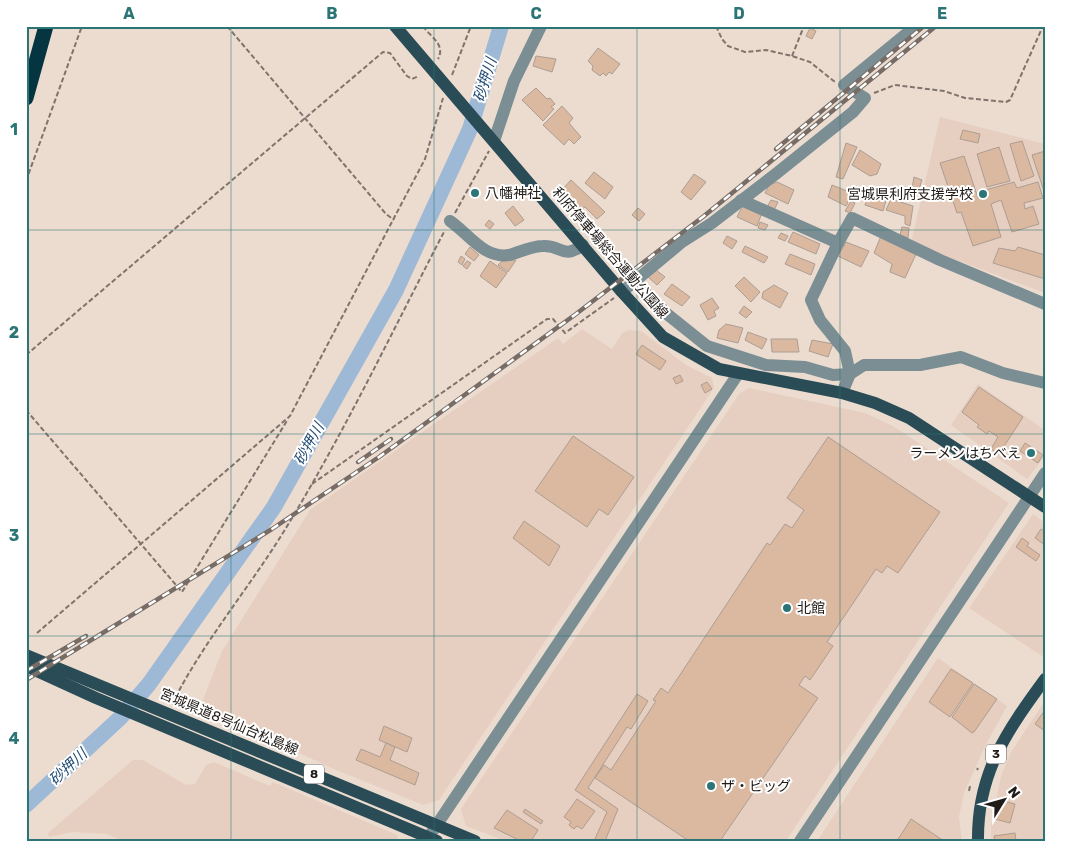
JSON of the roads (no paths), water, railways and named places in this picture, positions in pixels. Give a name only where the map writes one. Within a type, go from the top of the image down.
[{"type":"highway","points":[[26,98],[46,26]]},
{"type":"main road","name":"利府停車場総合運動公園線","points":[[395,26],[622,292],[645,318],[676,346],[719,369],[842,393],[876,403],[909,418],[1045,507]]},
{"type":"main road","name":"宮城県道8号仙台松島線","points":[[26,656],[101,693],[143,718],[431,840]]},
{"type":"main road","name":"宮城県道8号仙台松島線","points":[[26,666],[101,693],[167,712],[475,841]]},
{"type":"main road","name":"3","points":[[978,841],[981,792],[991,764],[1006,735],[1045,679]]},
{"type":"street","points":[[490,137],[514,81],[541,26]]},
{"type":"street","points":[[622,292],[682,242],[712,223],[777,174],[853,112],[865,98],[844,85],[916,26]]},
{"type":"street","points":[[741,200],[838,244]]},
{"type":"street","points":[[842,393],[850,374],[845,351],[820,320],[811,300],[852,218],[940,260],[1045,304]]},
{"type":"street","points":[[450,221],[485,250],[502,256],[544,246],[572,253],[582,245]]},
{"type":"street","points":[[634,282],[667,314],[707,346],[766,364],[805,366],[832,375],[850,374],[864,365],[880,363],[920,365],[961,357],[1003,373],[1045,383]]},
{"type":"street","points":[[431,840],[437,825],[738,374]]},
{"type":"street","points":[[800,841],[1045,473]]},
{"type":"waterway","name":"砂押川","points":[[26,805],[120,718],[149,684],[274,507],[396,290],[470,129],[501,26]]},
{"type":"railway","points":[[776,149],[924,26]]},
{"type":"railway","points":[[26,680],[272,529],[379,457],[576,314],[704,216],[936,26]]},
{"type":"railway","points":[[358,462],[391,439]]},
{"type":"railway","points":[[26,671],[86,636]]},
{"type":"place","name":"八幡神社","points":[[475,193]]},
{"type":"place","name":"宮城県利府支援学校","points":[[983,194]]},
{"type":"place","name":"ラーメンはちべえ","points":[[1031,453]]},
{"type":"place","name":"北館","points":[[787,608]]},
{"type":"place","name":"ザ・ビッグ","points":[[711,786]]}]
